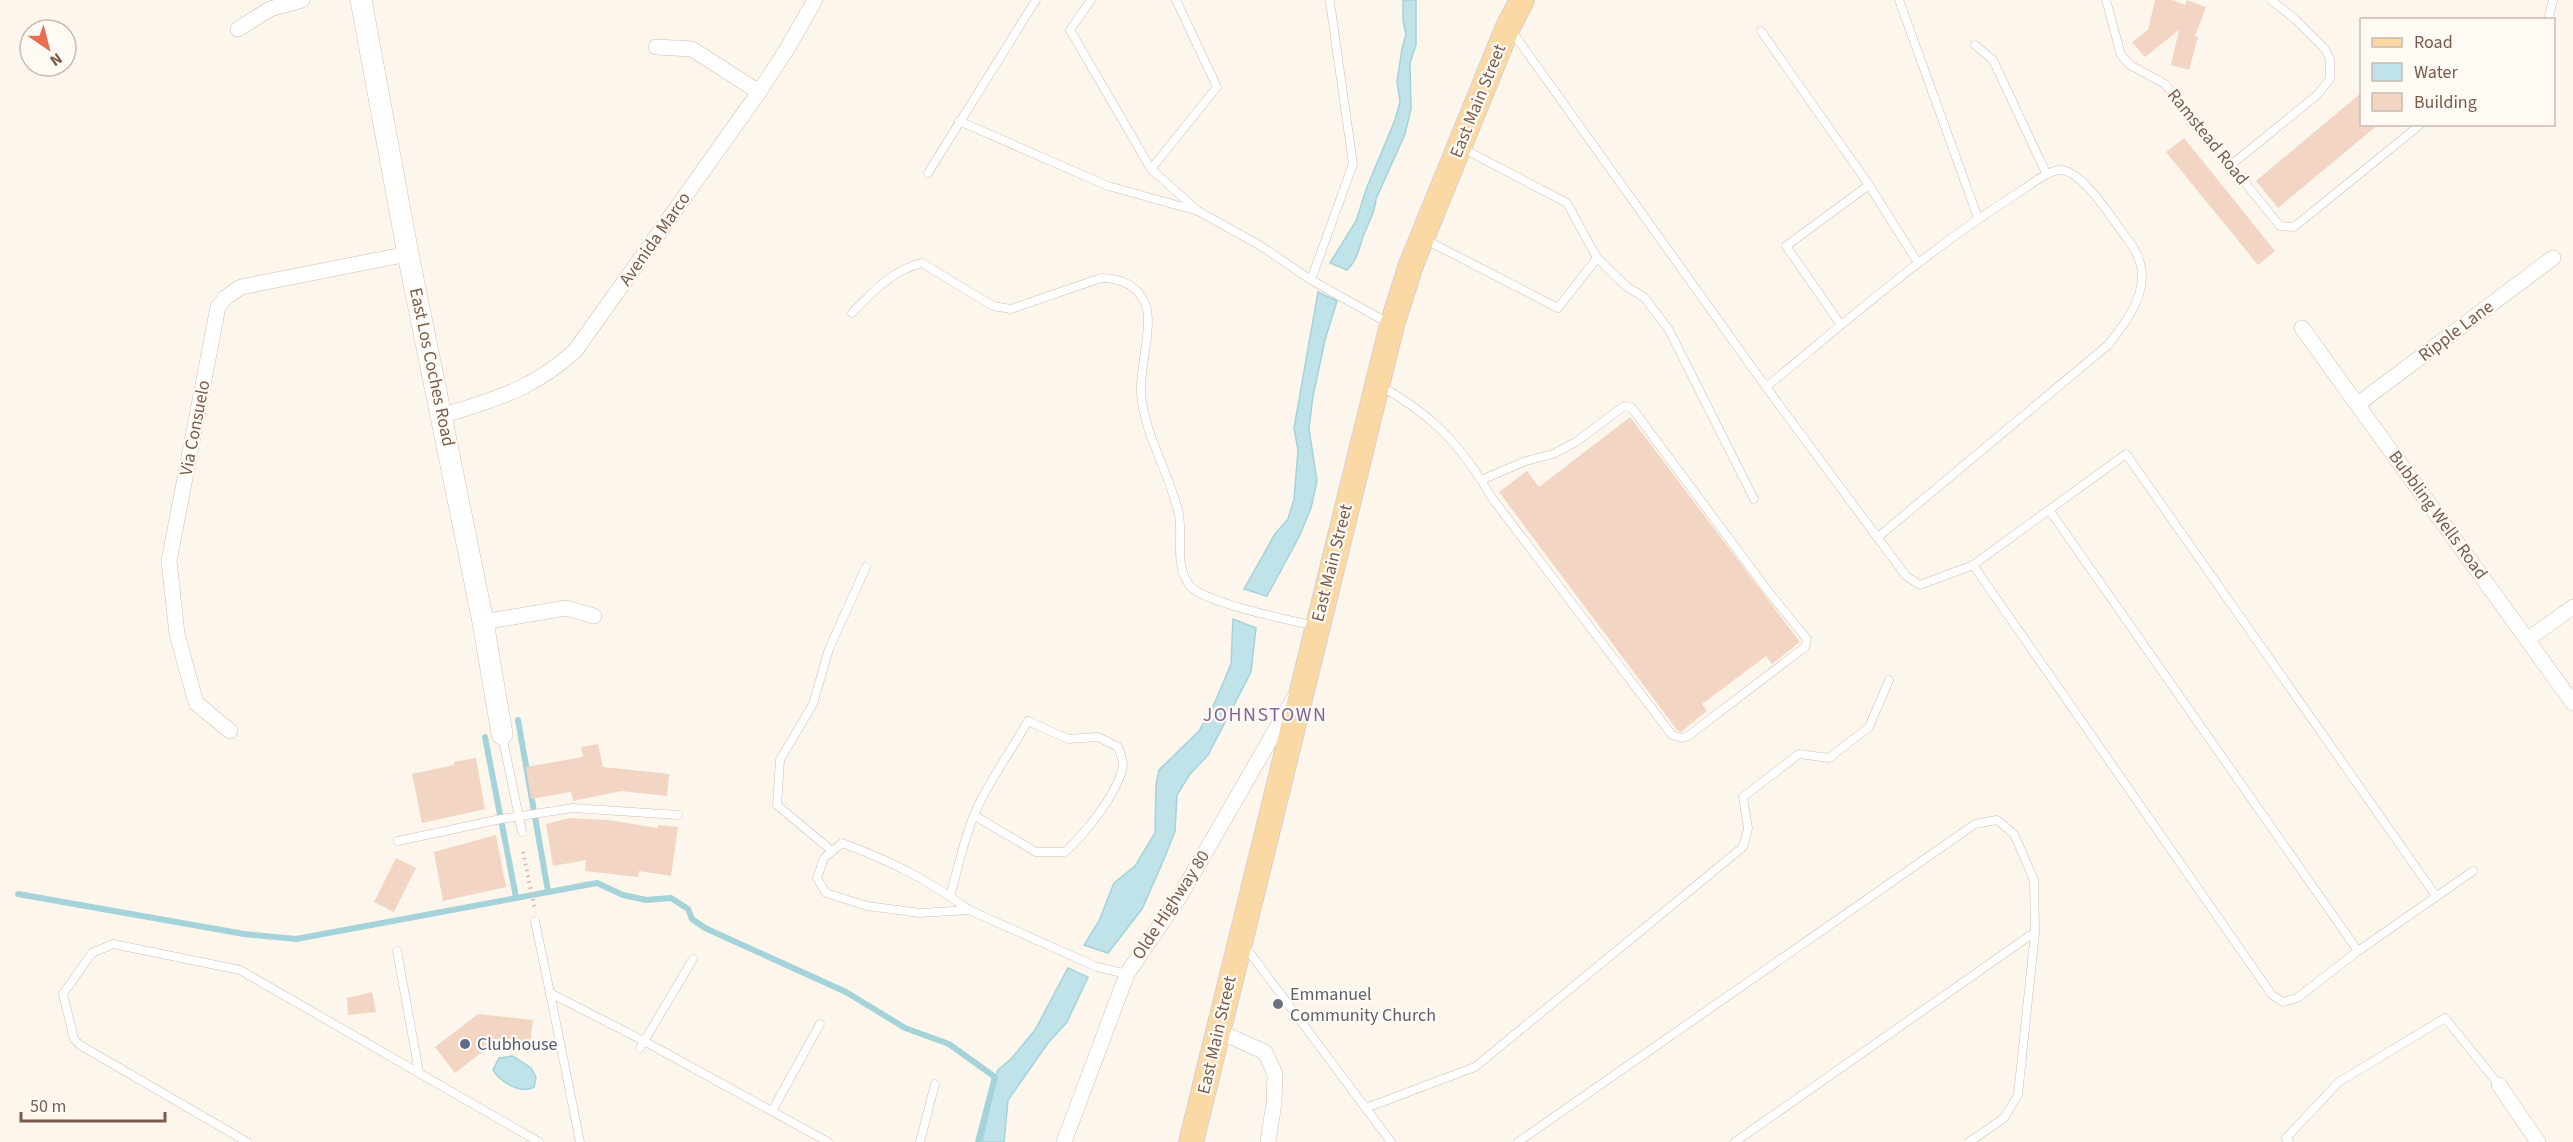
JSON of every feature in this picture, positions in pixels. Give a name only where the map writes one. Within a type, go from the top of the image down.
[{"type":"main road","name":"East Main Street","points":[[1191,1142],[1392,325],[1422,238],[1522,0]]},
{"type":"street","points":[[238,29],[270,9],[302,0]]},
{"type":"street","name":"East Los Coches Road","points":[[361,0],[408,254],[483,622],[502,734]]},
{"type":"street","name":"Avenida Marco","points":[[442,416],[515,392],[547,374],[575,351],[759,92],[815,0]]},
{"type":"street","points":[[656,47],[692,49],[759,92]]},
{"type":"street","name":"Via Consuelo","points":[[230,731],[196,703],[177,634],[169,561],[218,307],[226,297],[241,287],[408,254]]},
{"type":"street","name":"Ripple Lane","points":[[2358,404],[2553,258]]},
{"type":"street","name":"Bubbling Wells Road","points":[[2302,328],[2573,703]]},
{"type":"street","points":[[2528,639],[2573,607]]},
{"type":"street","points":[[483,622],[566,608],[594,616]]},
{"type":"street","name":"Olde Highway 80","points":[[1064,1142],[1127,974],[1186,886],[1305,680]]},
{"type":"street","points":[[1218,1031],[1265,1052],[1275,1074],[1274,1103],[1268,1142]]},
{"type":"street","points":[[2499,1085],[2538,1142]]},
{"type":"lane","points":[[928,173],[1036,0]]},
{"type":"lane","points":[[1091,0],[1070,30],[1151,169],[1198,211],[1261,246],[1311,280],[1392,325]]},
{"type":"lane","points":[[1151,169],[1217,87],[1176,0]]},
{"type":"lane","points":[[1899,0],[1978,218]]},
{"type":"lane","name":"Ramstead Road","points":[[2106,0],[2121,55],[2130,65],[2165,84],[2280,226],[2294,227],[2419,126]]},
{"type":"lane","points":[[2231,165],[2317,95],[2330,79],[2332,69],[2325,49],[2295,19],[2271,0]]},
{"type":"lane","points":[[2548,18],[2553,0]]},
{"type":"lane","points":[[1311,280],[1353,164],[1330,2]]},
{"type":"lane","points":[[1509,27],[1766,387],[1906,576],[1920,585],[1973,566],[2050,512],[2126,454],[2436,896]]},
{"type":"lane","points":[[1761,31],[1869,185],[1918,263]]},
{"type":"lane","points":[[1975,45],[1994,60],[2047,175]]},
{"type":"lane","points":[[959,121],[1108,186],[1198,211]]},
{"type":"lane","points":[[1459,147],[1567,204],[1597,258],[1627,287],[1644,297],[1669,330],[1754,499]]},
{"type":"lane","points":[[1766,387],[1918,263],[1978,218],[2047,175],[2060,170],[2073,173],[2086,185],[2139,254],[2144,276],[2132,314],[2108,345],[1878,537]]},
{"type":"lane","points":[[1841,325],[1786,246],[1869,185]]},
{"type":"lane","points":[[1422,238],[1558,308],[1597,258]]},
{"type":"lane","points":[[852,313],[881,284],[908,266],[922,263],[993,306],[1011,309],[1101,278],[1115,278],[1134,287],[1146,304],[1142,404],[1155,452],[1173,492],[1179,516],[1181,565],[1190,585],[1196,591],[1226,603],[1317,627]]},
{"type":"lane","points":[[1377,384],[1415,406],[1441,428],[1467,458],[1492,498],[1672,735],[1688,736],[1805,647],[1807,639],[1768,591],[1632,408],[1624,406],[1576,442],[1553,454],[1527,461],[1481,480]]},
{"type":"lane","points":[[2050,512],[2358,951]]},
{"type":"lane","points":[[1973,566],[2272,995],[2283,1002],[2297,998],[2358,951],[2473,871]]},
{"type":"lane","points":[[832,851],[777,805],[780,760],[813,704],[829,649],[866,567]]},
{"type":"lane","points":[[1366,1108],[1475,1067],[1743,847],[1748,829],[1743,797],[1799,754],[1829,759],[1869,727],[1889,680]]},
{"type":"lane","points":[[951,896],[961,856],[980,801],[1028,721],[1068,739],[1098,737],[1118,747],[1123,763],[1117,785],[1076,842],[1065,852],[1036,852],[975,816]]},
{"type":"lane","points":[[502,734],[522,832]]},
{"type":"lane","points":[[398,841],[519,816],[573,808],[678,815]]},
{"type":"lane","points":[[1518,1142],[1975,824],[1997,820],[2014,834],[2034,880],[2035,932],[2018,1095],[2004,1118],[1969,1142]]},
{"type":"lane","points":[[969,910],[920,913],[867,906],[826,893],[817,878],[824,858],[842,843],[874,855],[933,884],[969,910],[1076,958],[1127,974]]},
{"type":"lane","points":[[535,921],[580,1142]]},
{"type":"lane","points":[[1735,1142],[2035,932]]},
{"type":"lane","points":[[1240,939],[1391,1142]]},
{"type":"lane","points":[[247,1142],[80,1045],[74,1039],[63,994],[92,953],[113,944],[240,970],[539,1142]]},
{"type":"lane","points":[[397,951],[418,1072]]},
{"type":"lane","points":[[642,1045],[693,959]]},
{"type":"lane","points":[[550,993],[642,1045],[828,1142]]},
{"type":"lane","points":[[2289,1142],[2286,1138],[2339,1082],[2445,1018],[2499,1085]]},
{"type":"lane","points":[[772,1111],[820,1024]]},
{"type":"lane","points":[[920,1142],[935,1084]]},
{"type":"path","points":[[523,852],[535,911]]},
{"type":"water","points":[[1403,0],[1416,0],[1416,45],[1410,63],[1411,109],[1405,134],[1376,199],[1357,256],[1347,270],[1330,263],[1356,221],[1400,102],[1397,82],[1406,34],[1403,21]]},
{"type":"water","points":[[1318,292],[1337,301],[1325,340],[1313,396],[1309,429],[1317,481],[1311,508],[1299,537],[1267,596],[1244,589],[1275,534],[1288,519],[1294,499],[1298,450],[1294,428]]},
{"type":"water","points":[[1233,619],[1256,628],[1251,672],[1208,755],[1190,774],[1177,795],[1175,831],[1142,909],[1108,953],[1084,945],[1099,921],[1114,883],[1135,866],[1155,833],[1156,784],[1159,770],[1199,731],[1215,702],[1231,664]]},
{"type":"water","points":[[1068,968],[1088,977],[1067,1022],[1048,1043],[1008,1100],[1004,1142],[982,1142],[991,1089],[998,1070],[1011,1059],[1035,1030]]},
{"type":"water","points":[[513,1056],[531,1068],[536,1077],[534,1087],[523,1089],[511,1086],[493,1070],[499,1058]]},
{"type":"building","points":[[2155,0],[2172,0],[2185,5],[2187,0],[2206,7],[2195,36],[2198,37],[2189,70],[2171,65],[2179,30],[2145,57],[2132,42],[2148,30]]},
{"type":"building","points":[[2360,94],[2360,126],[2377,126],[2278,208],[2256,181]]},
{"type":"building","points":[[2184,138],[2275,251],[2258,265],[2166,152]]},
{"type":"building","points":[[1630,417],[1800,642],[1772,664],[1766,656],[1702,704],[1707,711],[1681,732],[1677,730],[1499,492],[1527,471],[1539,487]]},
{"type":"building","points":[[598,744],[603,767],[669,774],[667,796],[621,791],[573,801],[571,792],[531,799],[526,767],[583,757],[581,747]]},
{"type":"building","points":[[476,758],[485,809],[422,823],[412,774]]},
{"type":"building","points":[[570,818],[608,820],[658,828],[658,825],[678,827],[671,876],[639,871],[638,877],[585,871],[586,860],[553,866],[546,824]]},
{"type":"building","points":[[496,835],[506,887],[443,901],[434,852]]},
{"type":"building","points":[[396,858],[416,868],[394,912],[374,902]]},
{"type":"building","points":[[372,992],[376,1012],[348,1015],[347,998]]},
{"type":"building","name":"Clubhouse","points":[[478,1014],[533,1020],[530,1046],[494,1043],[455,1073],[435,1047]]},
{"type":"waterway","points":[[518,720],[548,891]]},
{"type":"waterway","points":[[485,737],[516,897]]},
{"type":"waterway","points":[[18,894],[244,934],[296,939],[597,883],[623,895],[646,900],[671,898],[688,909],[692,919],[705,928],[846,992],[905,1028],[949,1044],[995,1077],[978,1142]]},
{"type":"place","name":"Emmanuel Community Church","points":[[1278,1004]]},
{"type":"place","name":"Clubhouse","points":[[465,1044]]},
{"type":"district","name":"JOHNSTOWN","points":[[1265,715]]}]
